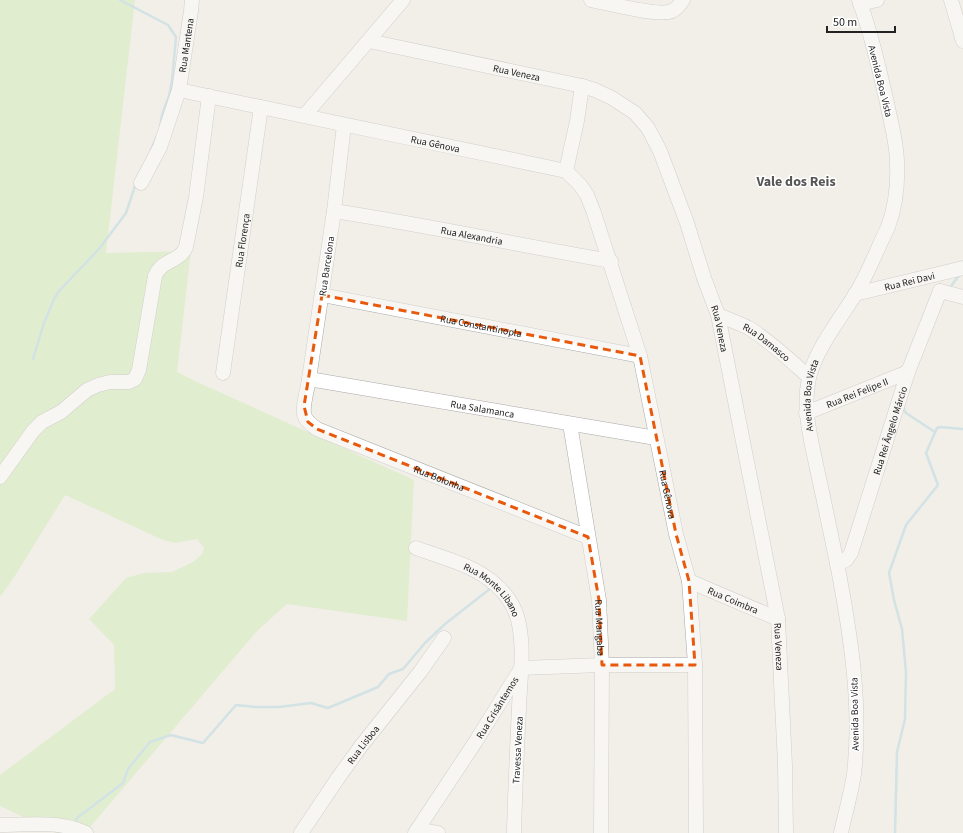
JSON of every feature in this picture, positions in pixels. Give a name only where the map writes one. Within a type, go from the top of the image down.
[{"type":"street","name":"Rua Mantena","points":[[141,182],[160,147],[179,90],[192,0]]},
{"type":"street","points":[[305,116],[403,0]]},
{"type":"street","points":[[591,0],[664,13],[671,12],[676,9],[683,0]]},
{"type":"street","points":[[860,2],[876,0]]},
{"type":"street","points":[[951,0],[963,41]]},
{"type":"street","name":"Avenida Boa Vista","points":[[841,833],[854,775],[856,708],[848,628],[837,564],[810,438],[806,413],[806,401],[809,377],[817,357],[855,294],[891,218],[896,182],[898,163],[891,123],[874,48],[860,2]]},
{"type":"street","name":"Rua Veneza","points":[[369,41],[595,90],[617,100],[636,113],[648,128],[660,151],[687,223],[704,278],[718,315],[778,618],[785,765],[786,833]]},
{"type":"street","points":[[566,171],[577,121],[582,86]]},
{"type":"street","name":"Rua Gênova","points":[[179,90],[566,171],[581,186],[587,196],[600,227],[640,356],[676,534],[689,581],[696,665],[696,833]]},
{"type":"street","points":[[0,477],[33,431],[42,422],[60,412],[87,390],[104,384],[129,382],[135,379],[139,370],[155,276],[158,269],[163,264],[179,256],[183,253],[186,247],[196,197],[209,96]]},
{"type":"street","name":"Rua Florença","points":[[223,373],[261,107]]},
{"type":"street","name":"Rua Barcelona","points":[[304,406],[334,211],[344,125]]},
{"type":"street","name":"Rua Alexandria","points":[[334,211],[375,217],[610,260]]},
{"type":"street","name":"Rua Rei Davi","points":[[855,294],[963,268]]},
{"type":"street","points":[[937,275],[940,291],[963,297]]},
{"type":"street","name":"Rua Rei Ângelo Márcio","points":[[837,564],[846,560],[851,552],[908,372],[940,291]]},
{"type":"street","name":"Rua Constantinopla","points":[[322,295],[640,356]]},
{"type":"street","name":"Rua Damasco","points":[[718,315],[742,325],[761,336],[809,377]]},
{"type":"street","name":"Rua Rei Felipe II","points":[[806,413],[908,372]]},
{"type":"street","name":"Rua Salamanca","points":[[309,379],[656,438]]},
{"type":"street","name":"Rua Bolonha","points":[[304,406],[304,416],[308,422],[317,429],[588,537]]},
{"type":"street","name":"Rua Mangaba","points":[[570,424],[598,600],[602,665],[601,833]]},
{"type":"street","name":"Rua Monte Libano","points":[[416,548],[468,567],[483,575],[496,585],[513,607],[518,620],[521,636],[521,668]]},
{"type":"street","name":"Rua Coimbra","points":[[689,581],[778,618]]},
{"type":"street","name":"Rua Lisboa","points":[[301,833],[361,746],[420,672],[428,658],[444,638]]},
{"type":"street","name":"Rua Crisântemos","points":[[416,831],[521,668],[602,665],[696,665]]},
{"type":"street","name":"Travessa Veneza","points":[[514,833],[521,668]]},
{"type":"street","points":[[0,825],[14,829],[51,823],[67,826],[86,833]]},
{"type":"street","points":[[416,831],[438,833]]},
{"type":"highlighted area","points":[[322,295],[640,356],[676,534],[689,581],[695,665],[602,665],[599,600],[588,537],[317,429],[308,422],[304,406]]},
{"type":"green space","points":[[0,0],[135,0],[106,253],[191,251],[177,372],[414,480],[407,621],[287,604],[257,631],[85,833],[57,833],[0,806],[0,775],[115,689],[114,645],[89,619],[126,578],[144,573],[172,572],[193,562],[202,554],[204,548],[197,539],[175,543],[163,540],[65,495],[13,579],[0,597]]},
{"type":"waterway","points":[[120,0],[168,25],[176,37],[172,81],[160,127]]},
{"type":"waterway","points":[[151,150],[157,136]]},
{"type":"waterway","points":[[33,359],[44,323],[54,299],[59,291],[99,249],[126,213],[136,183]]},
{"type":"waterway","points":[[949,289],[960,274]]},
{"type":"waterway","points":[[904,407],[906,413],[935,432]]},
{"type":"waterway","points":[[895,833],[897,752],[905,719],[906,672],[902,629],[894,600],[889,573],[906,525],[938,485],[926,453],[937,428],[963,429]]},
{"type":"waterway","points":[[75,823],[77,818],[123,783],[128,769],[150,742],[171,735],[203,743],[236,705],[279,707],[311,703],[328,708],[378,687],[389,674],[403,669],[425,643],[445,624],[491,588]]},
{"type":"district","name":"Vale dos Reis","points":[[796,181]]}]
